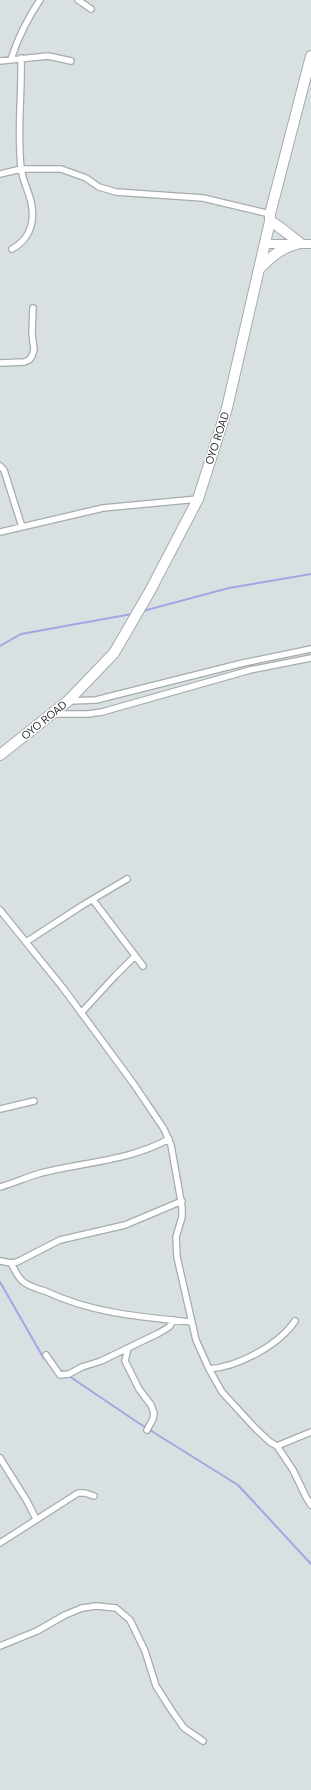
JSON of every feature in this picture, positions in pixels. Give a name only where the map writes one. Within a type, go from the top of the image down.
[{"type":"highway","name":"OYO ROAD","points":[[0,755],[68,701],[114,653],[143,604],[198,499],[227,408],[270,218],[311,56]]},
{"type":"highway","points":[[270,218],[288,235],[300,243]]},
{"type":"highway","points":[[259,269],[277,252],[286,246],[300,243]]},
{"type":"street","points":[[11,60],[18,38],[40,0]]},
{"type":"street","points":[[78,0],[91,9]]},
{"type":"street","points":[[0,61],[48,56],[71,61]]},
{"type":"street","points":[[12,249],[20,244],[28,235],[32,221],[30,195],[21,169],[19,118],[22,88],[21,58]]},
{"type":"street","points":[[0,174],[21,169],[61,169],[86,178],[99,187],[116,192],[203,198],[270,218]]},
{"type":"street","points":[[264,244],[311,244]]},
{"type":"street","points":[[0,363],[24,362],[29,360],[32,356],[34,350],[32,333],[33,308]]},
{"type":"street","points":[[0,466],[4,470],[22,527]]},
{"type":"street","points":[[0,532],[103,508],[198,499]]},
{"type":"street","points":[[68,701],[96,700],[243,662],[311,649]]},
{"type":"street","points":[[52,714],[88,714],[102,712],[250,670],[311,658]]},
{"type":"street","points":[[26,942],[83,904],[93,900],[127,879]]},
{"type":"street","points":[[93,900],[143,966]]},
{"type":"street","points":[[0,910],[81,1013],[133,1083],[169,1139],[182,1200],[182,1217],[176,1237],[177,1256],[196,1340],[209,1369],[222,1392],[256,1429],[270,1442],[277,1446],[293,1470],[311,1504]]},
{"type":"street","points":[[81,1013],[114,976],[135,956]]},
{"type":"street","points":[[0,1109],[34,1100]]},
{"type":"street","points":[[0,1187],[42,1173],[101,1162],[151,1149],[169,1139]]},
{"type":"street","points":[[0,1261],[11,1263],[17,1262],[60,1240],[125,1225],[182,1200]]},
{"type":"street","points":[[11,1263],[24,1283],[62,1299],[92,1309],[136,1317],[191,1322]]},
{"type":"street","points":[[46,1355],[58,1373],[64,1375],[69,1374],[82,1366],[101,1361],[169,1327],[174,1320]]},
{"type":"street","points":[[209,1369],[223,1368],[276,1342],[296,1321]]},
{"type":"street","points":[[128,1348],[125,1361],[139,1388],[151,1405],[154,1413],[148,1430]]},
{"type":"street","points":[[277,1446],[311,1432]]},
{"type":"street","points":[[0,1458],[27,1501],[36,1519]]},
{"type":"street","points":[[0,1543],[78,1493],[85,1493],[94,1496]]},
{"type":"street","points":[[0,1646],[37,1631],[65,1615],[82,1608],[96,1606],[116,1608],[130,1620],[145,1651],[156,1686],[172,1711],[184,1728],[203,1741]]},
{"type":"waterway","points":[[143,611],[229,588],[311,574]]},
{"type":"waterway","points":[[0,646],[21,634],[132,614]]},
{"type":"waterway","points":[[0,1282],[43,1357],[47,1361]]},
{"type":"waterway","points":[[57,1368],[65,1373]]},
{"type":"waterway","points":[[69,1376],[137,1422],[238,1485],[311,1564]]}]
